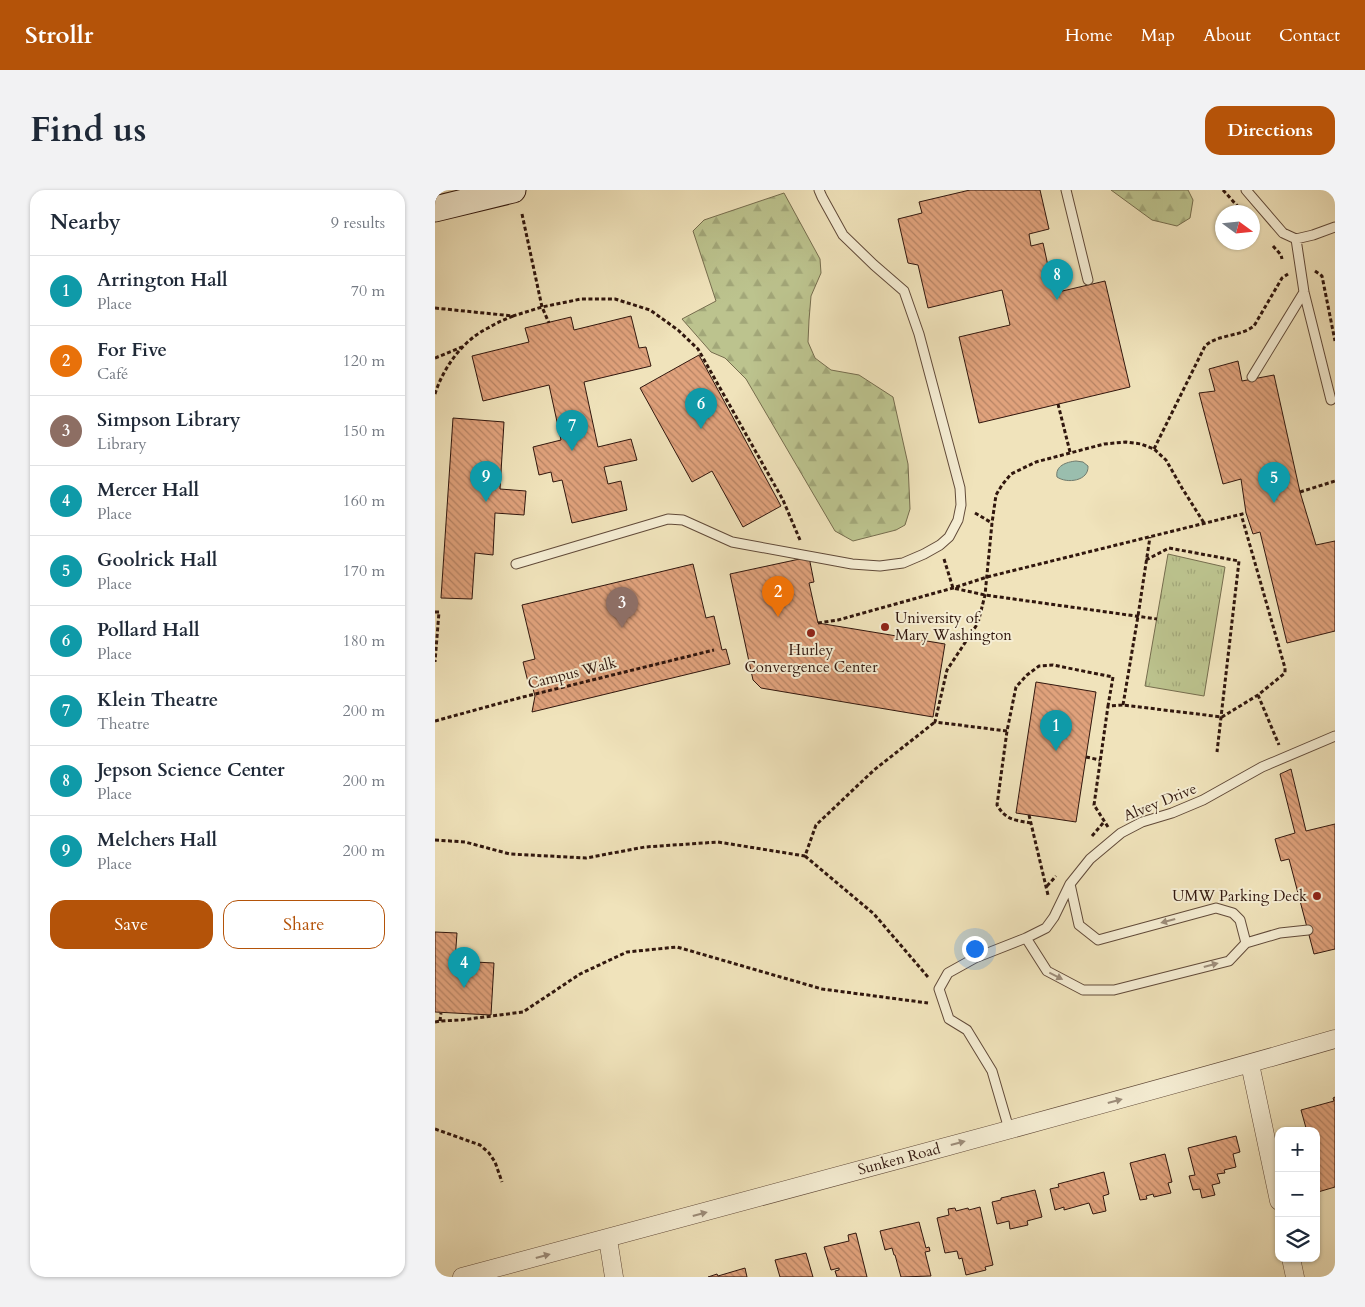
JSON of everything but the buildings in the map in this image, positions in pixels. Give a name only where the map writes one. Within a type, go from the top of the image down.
[{"type":"street","points":[[435,208],[479,194],[513,190]]},
{"type":"street","name":"Sunken Road","points":[[462,1277],[1250,1064],[1335,1039]]},
{"type":"street","points":[[1250,1064],[1275,1182]]},
{"type":"street","points":[[608,1239],[614,1277]]},
{"type":"street","points":[[1292,1262],[1295,1277]]},
{"type":"lane","points":[[516,564],[668,519],[683,520],[732,542],[852,564],[879,566],[903,563],[925,554],[949,537],[958,520],[961,505],[960,488],[919,334],[904,291],[843,235],[821,197],[819,190]]},
{"type":"lane","points":[[1066,190],[1088,280]]},
{"type":"lane","points":[[1246,190],[1283,233],[1296,239],[1335,227]]},
{"type":"lane","points":[[1296,239],[1305,292],[1331,400]]},
{"type":"lane","points":[[1252,377],[1305,292]]},
{"type":"lane","name":"Alvey Drive","points":[[939,989],[948,973],[975,958],[1026,938],[1045,928],[1054,918],[1070,884],[1090,859],[1121,833],[1142,822],[1173,813],[1203,800],[1262,767],[1335,736]]},
{"type":"lane","points":[[1070,884],[1079,925],[1098,940],[1216,908],[1233,913],[1240,920],[1246,943]]},
{"type":"lane","points":[[1026,938],[1047,971],[1083,990],[1113,990],[1229,960],[1246,943],[1280,932],[1308,930]]},
{"type":"lane","points":[[939,989],[949,1019],[967,1030],[992,1071],[1009,1129]]},
{"type":"path","points":[[1223,190],[1237,205]]},
{"type":"path","points":[[522,214],[542,307],[549,323]]},
{"type":"path","points":[[1269,242],[1281,255],[1282,262]]},
{"type":"path","points":[[1284,268],[1286,275]]},
{"type":"path","points":[[1154,449],[1205,346],[1210,342],[1247,332],[1254,326],[1282,278],[1286,275],[1313,269],[1322,276],[1335,341]]},
{"type":"path","points":[[435,394],[449,366],[471,338],[513,316],[542,307],[581,299],[615,299],[650,310],[678,330],[698,349],[783,500],[798,533],[804,555]]},
{"type":"path","points":[[435,308],[513,316]]},
{"type":"path","points":[[435,358],[463,347]]},
{"type":"path","points":[[1058,404],[1070,452]]},
{"type":"path","points":[[805,856],[816,825],[874,770],[935,722],[947,670],[978,623],[985,595],[996,495],[1002,484],[1011,474],[1036,462],[1104,444],[1126,442],[1141,444],[1154,449],[1166,460],[1204,523]]},
{"type":"path","points":[[1300,492],[1335,482]]},
{"type":"path","points":[[818,623],[838,620],[987,577],[1243,513],[1285,673],[1258,694],[1222,717],[1123,705],[1108,706]]},
{"type":"path","points":[[1123,705],[1150,537]]},
{"type":"path","points":[[940,545],[953,588]]},
{"type":"path","points":[[1146,560],[1169,548],[1239,561],[1217,752]]},
{"type":"path","points":[[953,588],[985,595],[1157,619]]},
{"type":"path","points":[[435,662],[436,613]]},
{"type":"path","name":"Campus Walk","points":[[435,721],[519,698],[715,650]]},
{"type":"path","points":[[1031,823],[1002,814],[997,805],[1007,731],[1016,687],[1039,666],[1053,665],[1113,677],[1094,805],[1114,838]]},
{"type":"path","points":[[1258,694],[1284,757]]},
{"type":"path","points":[[935,722],[1007,731]]},
{"type":"path","points":[[1085,757],[1100,760]]},
{"type":"path","points":[[1029,815],[1054,918]]},
{"type":"path","points":[[435,840],[465,842],[510,854],[586,858],[645,847],[717,842],[805,856],[875,914],[939,989],[927,1004],[822,989],[677,947],[627,952],[579,974],[523,1012],[435,1022]]},
{"type":"path","points":[[440,1021],[441,1013]]},
{"type":"path","points":[[435,1129],[480,1145],[495,1162],[502,1182]]},
{"type":"green space","points":[[1111,190],[1188,190],[1193,200],[1190,218],[1177,226],[1152,220]]},
{"type":"green space","points":[[784,193],[820,259],[821,273],[811,296],[809,320],[808,342],[815,358],[831,370],[859,375],[893,397],[908,464],[910,509],[905,525],[896,530],[853,541],[835,531],[746,379],[725,358],[711,352],[682,319],[716,301],[693,231],[704,220]]},
{"type":"green space","points":[[1168,554],[1225,567],[1204,696],[1145,686]]},
{"type":"shaded area","points":[[1076,461],[1083,462],[1088,466],[1085,475],[1071,481],[1057,477],[1059,467]]},
{"type":"place","name":"Jepson Science Center","points":[[1057,300]]},
{"type":"place","name":"Pollard Hall","points":[[701,429]]},
{"type":"place","name":"Klein Theatre","points":[[572,451]]},
{"type":"place","name":"Melchers Hall","points":[[486,502]]},
{"type":"place","name":"Goolrick Hall","points":[[1274,503]]},
{"type":"place","name":"For Five","points":[[778,617]]},
{"type":"place","name":"University of Mary Washington","points":[[885,627]]},
{"type":"place","name":"Simpson Library","points":[[622,628]]},
{"type":"place","name":"Hurley Convergence Center","points":[[811,633]]},
{"type":"place","name":"Arrington Hall","points":[[1056,751]]},
{"type":"place","name":"UMW Parking Deck","points":[[1317,896]]},
{"type":"place","name":"Mercer Hall","points":[[464,988]]}]
